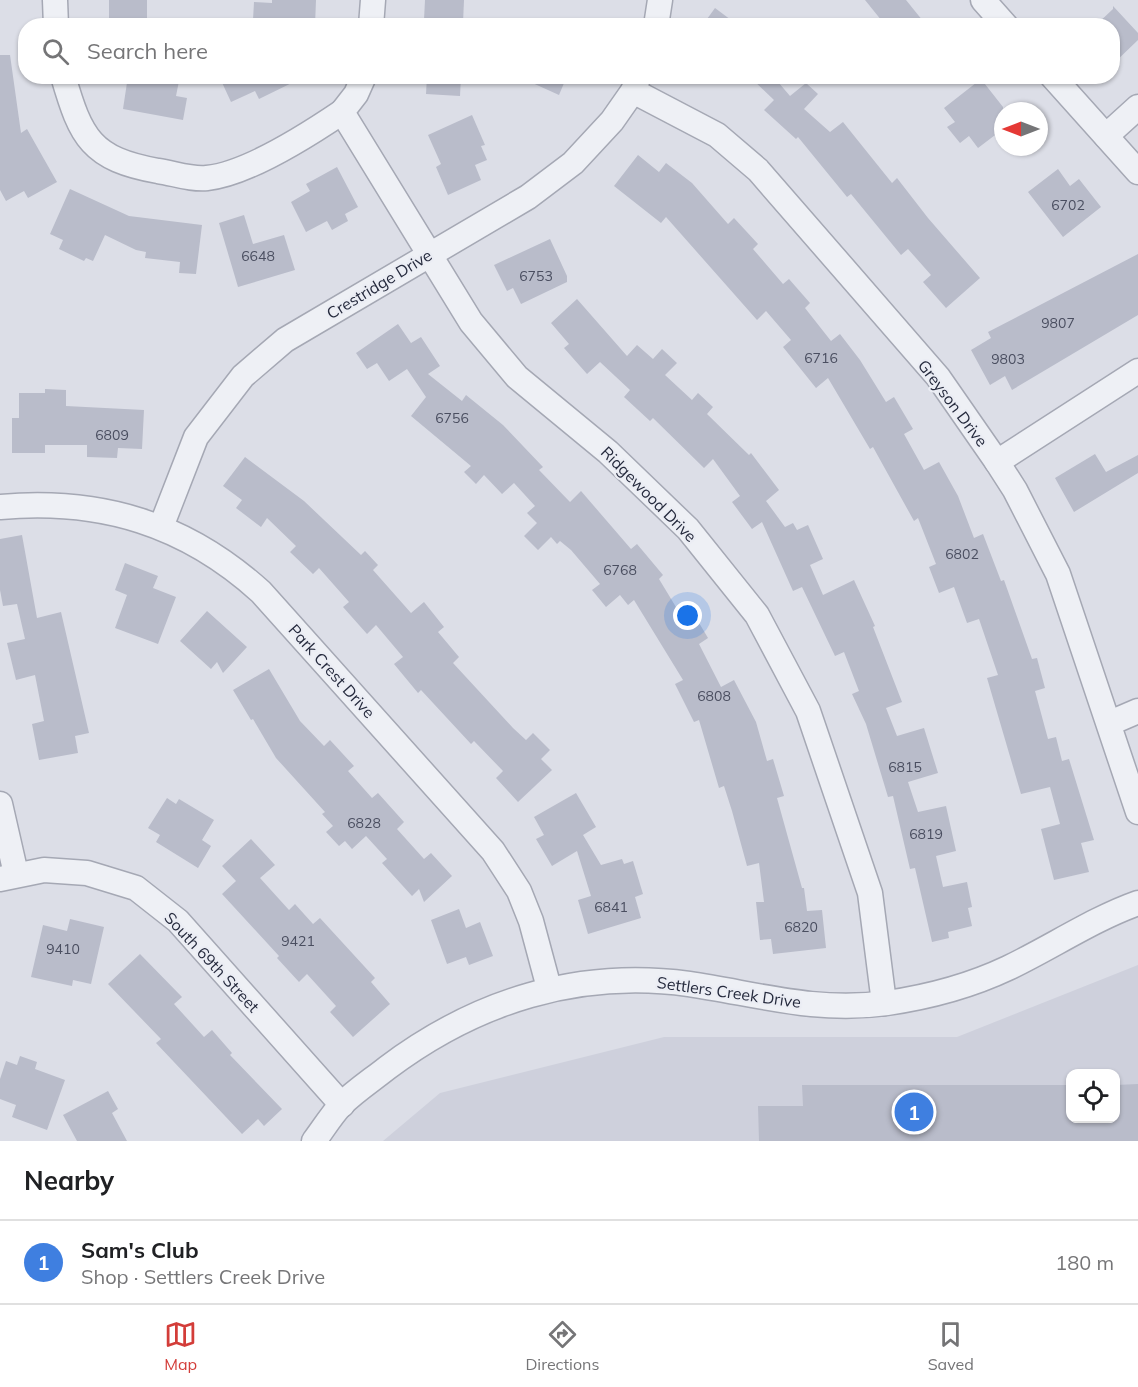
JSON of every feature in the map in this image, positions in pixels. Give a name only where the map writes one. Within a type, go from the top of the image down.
[{"type":"street","points":[[55,0],[56,18]]},
{"type":"street","points":[[371,18],[372,0]]},
{"type":"street","points":[[657,18],[660,0]]},
{"type":"street","points":[[983,0],[999,18]]},
{"type":"street","points":[[65,84],[75,115],[89,139],[110,158],[129,166],[205,178],[235,172],[256,162],[342,112],[360,84]]},
{"type":"street","name":"Crestridge Drive","points":[[161,527],[196,437],[243,376],[285,340],[528,197],[573,163],[612,121],[636,84]]},
{"type":"street","name":"Greyson Drive","points":[[636,84],[717,135],[758,170],[938,377],[997,462],[1015,490],[1058,574],[1110,723],[1138,812]]},
{"type":"street","points":[[1059,84],[1138,172]]},
{"type":"street","points":[[1106,136],[1138,107]]},
{"type":"street","name":"Ridgewood Drive","points":[[342,112],[471,322],[517,377],[608,452],[688,529],[757,615],[808,711],[870,893],[884,1003]]},
{"type":"street","points":[[997,462],[1138,372]]},
{"type":"street","name":"Park Crest Drive","points":[[0,507],[74,505],[130,516],[161,527],[217,556],[261,592],[493,851],[519,891],[531,921],[549,988]]},
{"type":"street","points":[[1110,723],[1138,711]]},
{"type":"street","points":[[0,804],[8,876]]},
{"type":"street","name":"South 69th Street","points":[[8,876],[44,870],[87,873],[136,888],[178,921],[342,1105]]},
{"type":"street","name":"Settlers Creek Drive","points":[[314,1141],[342,1105],[415,1047],[477,1012],[549,988],[643,981],[688,984],[788,1003],[884,1003],[965,986],[1007,969],[1110,913],[1138,903]]},
{"type":"shaded area","points":[[1138,965],[1138,1141],[383,1141],[440,1093],[664,1037],[957,1037]]},
{"type":"building","points":[[109,0],[147,0],[147,18],[109,18]]},
{"type":"building","points":[[272,0],[316,0],[315,18],[253,18],[254,2],[272,3]]},
{"type":"building","points":[[425,0],[464,0],[463,18],[424,18]]},
{"type":"building","points":[[865,0],[906,0],[921,18],[880,18]]},
{"type":"building","points":[[1113,6],[1138,33],[1138,40],[1120,57],[1120,18],[1103,18],[1113,9]]},
{"type":"building","points":[[715,8],[728,18],[708,18]]},
{"type":"building","points":[[0,55],[10,55],[21,133],[27,129],[57,182],[28,198],[24,191],[6,201],[0,190]]},
{"type":"building","points":[[127,84],[178,84],[176,96],[187,98],[183,120],[123,109]]},
{"type":"building","points":[[223,84],[290,84],[259,99],[255,91],[231,102]]},
{"type":"building","points":[[427,84],[461,84],[460,96],[426,94]]},
{"type":"building","points":[[535,84],[564,84],[559,95]]},
{"type":"building","points":[[757,84],[780,84],[790,96],[807,84],[818,94],[804,109],[830,132],[843,122],[892,183],[897,178],[980,278],[946,308],[923,282],[931,275],[908,249],[901,255],[851,194],[847,197],[798,137],[796,139],[764,110],[774,100]]},
{"type":"building","points":[[975,84],[985,84],[999,102],[994,102],[994,136],[978,148],[969,136],[960,143],[947,127],[955,122],[944,108]]},
{"type":"building","points":[[472,115],[485,145],[481,146],[487,160],[475,165],[481,180],[448,195],[436,167],[441,164],[428,135]]},
{"type":"building","points":[[638,155],[659,172],[666,163],[692,183],[728,224],[734,218],[758,244],[753,249],[783,284],[789,279],[810,303],[805,308],[831,341],[840,334],[860,360],[886,402],[894,397],[913,429],[904,434],[924,470],[939,462],[958,496],[974,538],[983,534],[1001,581],[1004,580],[1032,659],[1037,658],[1045,688],[1035,691],[1048,739],[1056,737],[1062,761],[1069,759],[1094,840],[1081,843],[1089,872],[1054,880],[1041,829],[1060,824],[1050,787],[1021,794],[987,678],[998,675],[979,619],[967,623],[954,587],[939,593],[929,567],[936,564],[918,518],[914,521],[873,447],[870,449],[828,378],[816,388],[783,347],[791,340],[766,311],[757,320],[666,217],[661,223],[614,186]]},
{"type":"building","points":[[337,167],[358,207],[345,214],[348,221],[332,230],[327,221],[306,232],[291,202],[310,191],[306,184]]},
{"type":"building","points":[[1058,169],[1070,186],[1079,179],[1101,207],[1063,237],[1028,192]]},
{"type":"building","points":[[70,189],[129,216],[202,225],[196,274],[179,273],[180,262],[145,258],[146,252],[136,250],[105,235],[93,261],[86,258],[84,261],[59,249],[63,240],[50,234]]},
{"type":"building","points":[[244,215],[253,244],[284,235],[295,270],[238,287],[219,223]]},
{"type":"building","points":[[550,239],[567,276],[567,282],[521,304],[513,288],[507,291],[494,265]]},
{"type":"building","points":[[1138,254],[1138,315],[1012,390],[1005,376],[990,385],[971,350],[991,338],[988,332]]},
{"type":"building","points":[[577,299],[627,356],[637,345],[653,359],[662,349],[677,363],[665,375],[692,400],[698,393],[713,407],[707,414],[749,455],[751,453],[779,490],[766,501],[785,527],[793,523],[797,530],[808,525],[823,559],[810,565],[823,595],[854,580],[875,626],[873,627],[902,702],[886,708],[897,736],[924,728],[938,773],[908,782],[918,812],[946,806],[956,851],[936,856],[943,887],[967,882],[972,907],[968,908],[972,926],[948,932],[949,938],[932,942],[915,868],[910,869],[893,796],[888,797],[866,724],[852,694],[859,691],[844,652],[835,656],[802,587],[793,591],[762,522],[752,529],[732,502],[740,496],[713,459],[704,468],[653,418],[650,421],[624,397],[630,390],[600,362],[587,374],[564,348],[569,344],[551,323]]},
{"type":"building","points":[[398,324],[411,343],[421,337],[440,366],[428,374],[462,401],[466,395],[503,425],[543,467],[539,470],[570,502],[581,491],[631,549],[637,544],[663,575],[659,579],[682,617],[692,611],[708,638],[699,644],[721,687],[734,680],[756,722],[767,761],[773,759],[784,796],[777,798],[802,888],[804,888],[807,911],[822,910],[826,948],[773,954],[771,939],[760,940],[756,902],[764,902],[759,863],[747,866],[724,786],[719,788],[699,720],[694,722],[675,684],[683,680],[634,600],[628,605],[620,595],[606,607],[592,590],[600,584],[571,550],[560,541],[557,544],[551,537],[538,550],[524,536],[537,523],[527,513],[535,506],[514,483],[502,494],[484,475],[476,484],[464,472],[471,466],[411,416],[426,397],[407,369],[389,381],[377,363],[367,369],[356,353]]},
{"type":"building","points":[[45,389],[66,390],[66,406],[144,410],[142,449],[118,448],[117,458],[87,457],[87,445],[45,445],[45,453],[12,453],[12,418],[19,418],[19,393],[45,393]]},
{"type":"building","points":[[1095,454],[1106,472],[1138,455],[1138,473],[1074,512],[1055,478]]},
{"type":"building","points":[[245,457],[304,501],[361,555],[365,551],[378,565],[373,570],[411,613],[424,602],[444,627],[438,632],[459,657],[453,663],[526,740],[533,733],[550,750],[541,759],[552,770],[518,802],[496,778],[503,771],[474,741],[471,744],[421,690],[418,693],[394,664],[403,657],[376,625],[367,634],[343,607],[349,602],[319,568],[313,574],[290,552],[296,546],[267,518],[261,527],[236,508],[242,500],[223,486]]},
{"type":"building","points":[[22,535],[37,618],[61,612],[89,733],[75,736],[78,753],[39,760],[32,724],[44,721],[35,675],[16,680],[7,643],[25,639],[17,604],[3,606],[0,590],[0,539]]},
{"type":"building","points":[[125,563],[158,576],[153,588],[176,597],[158,644],[115,628],[127,595],[115,590]]},
{"type":"building","points":[[207,611],[247,647],[223,673],[217,662],[211,669],[180,641]]},
{"type":"building","points":[[269,669],[300,721],[324,746],[330,740],[354,766],[348,771],[372,798],[378,793],[404,822],[397,829],[424,859],[431,853],[452,876],[424,902],[419,889],[412,896],[382,863],[387,859],[366,836],[352,849],[345,841],[339,846],[326,832],[333,826],[322,814],[325,812],[276,758],[233,690]]},
{"type":"building","points":[[576,793],[596,827],[583,835],[601,865],[622,859],[624,864],[633,861],[643,894],[635,897],[641,918],[588,934],[578,900],[591,896],[577,851],[552,866],[536,839],[544,835],[534,817]]},
{"type":"building","points":[[167,798],[176,804],[179,799],[214,820],[202,840],[211,846],[198,868],[156,842],[160,835],[148,828]]},
{"type":"building","points":[[251,839],[275,865],[260,878],[289,910],[295,904],[313,924],[320,918],[375,978],[371,982],[390,1004],[353,1037],[330,1012],[336,1006],[307,974],[299,982],[277,958],[279,956],[222,894],[236,881],[222,866]]},
{"type":"building","points":[[459,909],[466,928],[480,922],[493,956],[469,965],[466,957],[447,964],[431,920]]},
{"type":"building","points":[[70,919],[104,927],[91,984],[73,980],[72,986],[31,977],[43,925],[67,931]]},
{"type":"building","points":[[140,954],[182,997],[174,1004],[204,1037],[212,1030],[232,1053],[230,1055],[282,1109],[264,1126],[258,1119],[242,1134],[156,1043],[161,1039],[108,984]]},
{"type":"building","points":[[20,1056],[37,1062],[35,1069],[65,1080],[47,1130],[12,1117],[16,1105],[0,1099],[0,1079],[6,1061],[17,1065]]},
{"type":"building","points":[[1138,1084],[1138,1141],[759,1141],[758,1106],[803,1106],[802,1085],[1066,1085],[1066,1123],[1120,1123],[1120,1085]]},
{"type":"building","points":[[108,1091],[118,1109],[112,1113],[127,1141],[77,1141],[63,1115]]},
{"type":"place","name":"Sam's Club","points":[[914,1112]]}]
